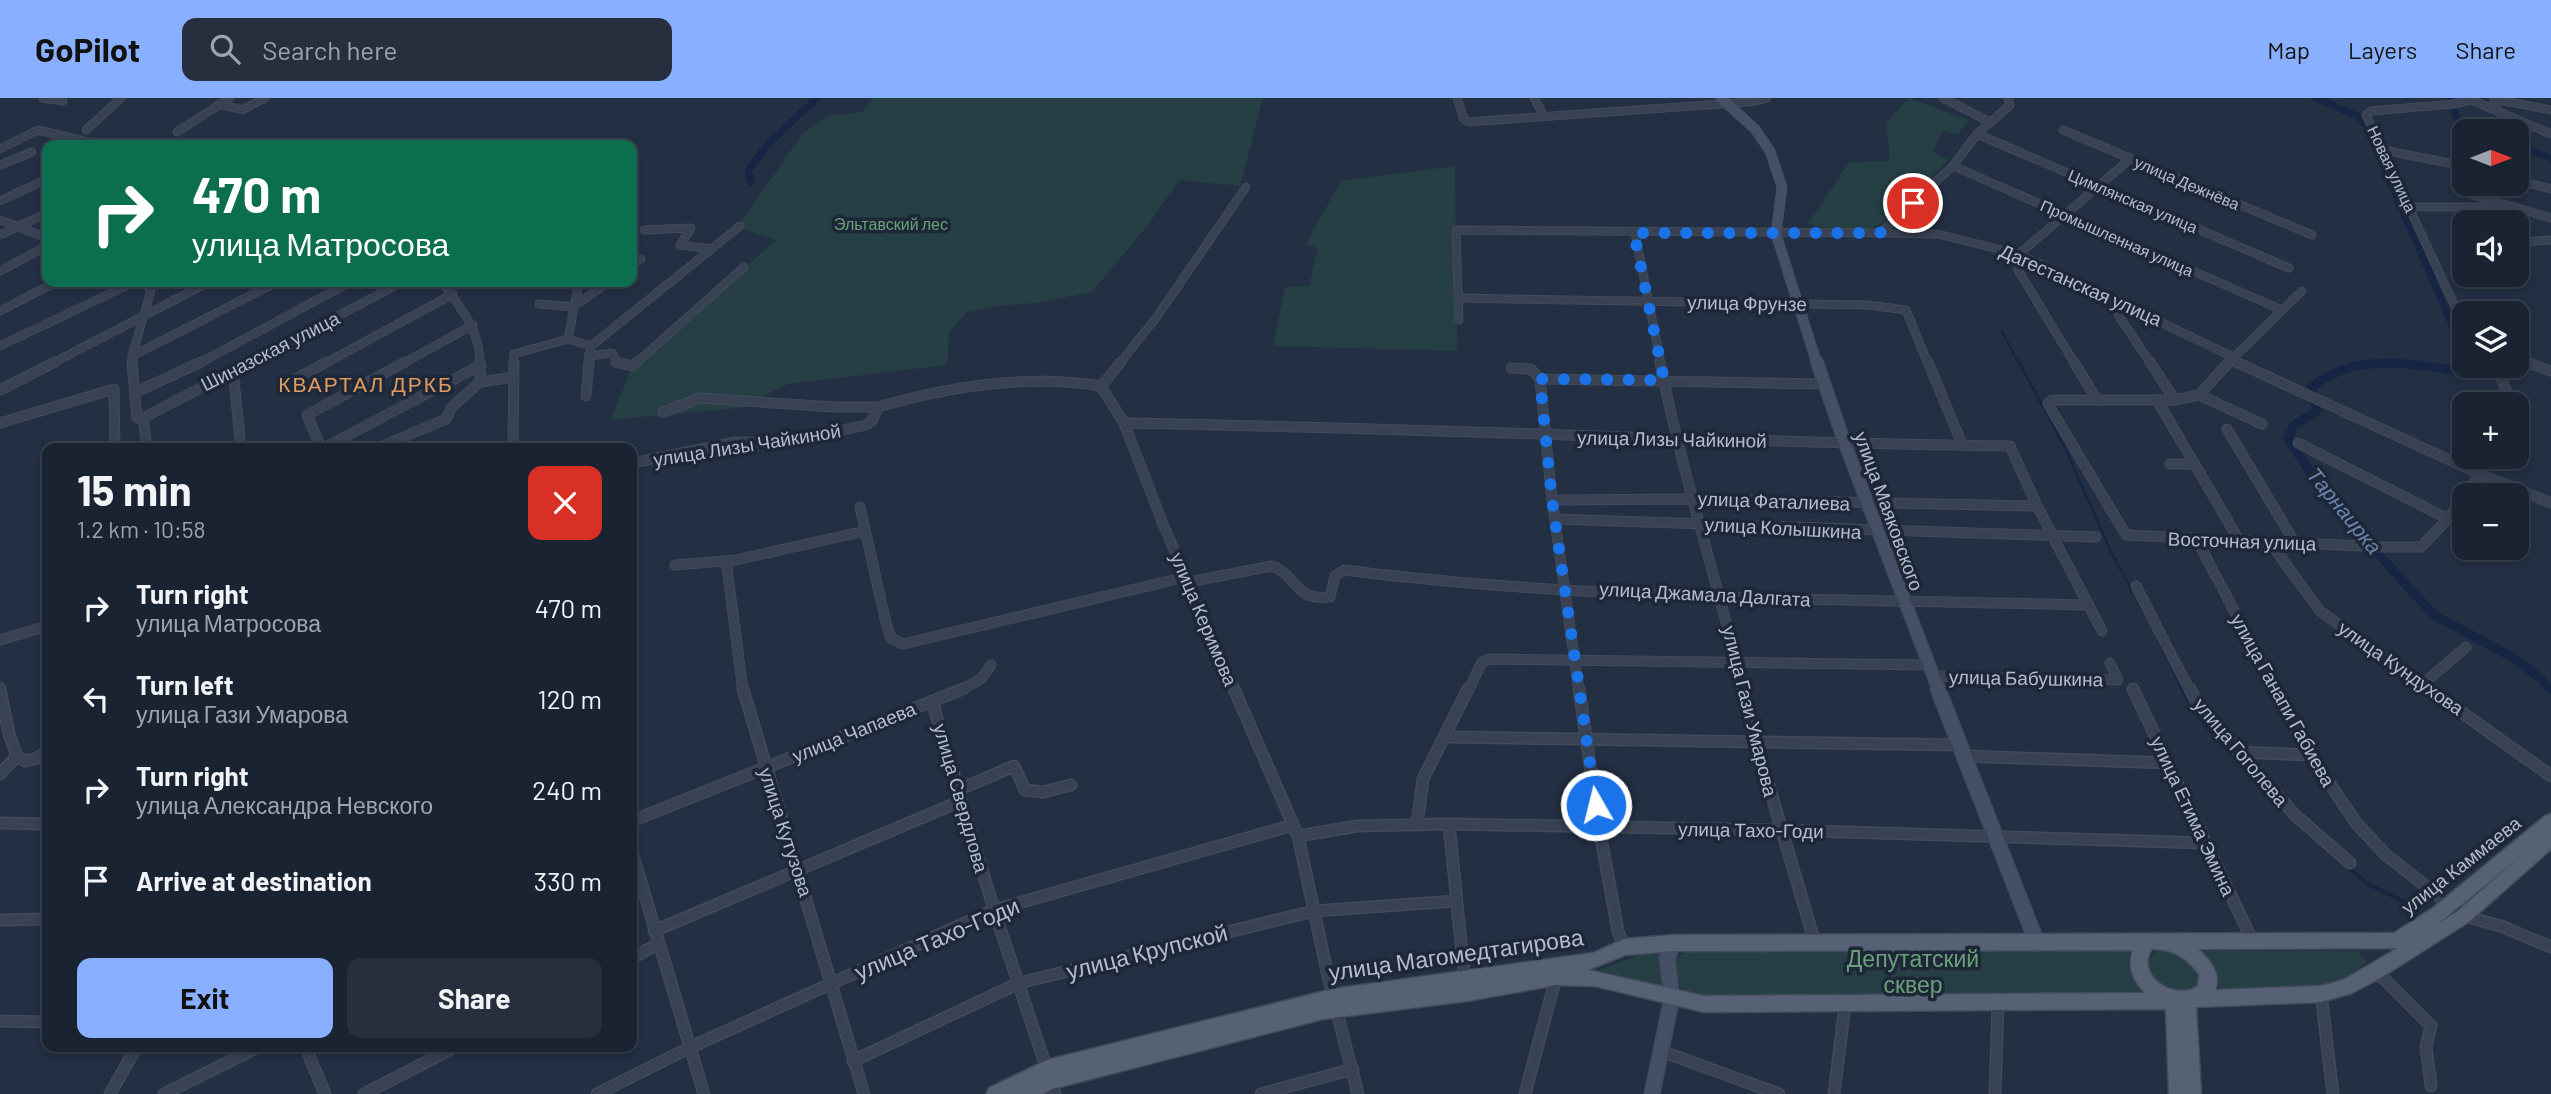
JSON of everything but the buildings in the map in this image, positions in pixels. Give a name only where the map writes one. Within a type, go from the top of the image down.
[{"type":"main road","name":"улица Каммаева","points":[[2401,946],[2551,821]]},
{"type":"main road","name":"улица Каммаева","points":[[2401,946],[2463,916],[2551,839]]},
{"type":"main road","points":[[2172,943],[2187,949],[2199,960],[2207,972],[2209,984],[2204,994],[2181,999],[2154,990],[2140,971],[2137,964],[2138,952],[2146,944],[2172,943],[2253,942],[2401,946]]},
{"type":"main road","name":"улица Магомедтагирова","points":[[1466,987],[1594,961],[1624,947],[1674,943],[2146,944]]},
{"type":"main road","points":[[1652,1094],[1675,998],[1667,958],[1674,943]]},
{"type":"main road","name":"улица Магомедтагирова","points":[[995,1094],[1334,1003],[1556,977],[1595,978],[1704,1004],[1998,1003],[2321,994],[2346,987],[2376,971],[2401,946]]},
{"type":"main road","points":[[2178,1094],[2181,999]]},
{"type":"main road","points":[[2181,999],[2192,1094]]},
{"type":"main road","points":[[1659,1094],[1664,1052]]},
{"type":"main road","name":"улица Магомедтагирова","points":[[1023,1094],[1051,1081]]},
{"type":"street","points":[[43,98],[62,102]]},
{"type":"street","points":[[86,130],[121,98]]},
{"type":"street","points":[[177,132],[230,98]]},
{"type":"street","points":[[219,104],[242,110],[265,98]]},
{"type":"street","points":[[1457,98],[1464,119],[1468,122],[1724,100],[1749,102],[1767,98]]},
{"type":"street","points":[[1534,98],[1544,116]]},
{"type":"street","points":[[1602,98],[1609,110]]},
{"type":"street","points":[[1655,98],[1662,106]]},
{"type":"street","points":[[1943,98],[1990,122]]},
{"type":"street","points":[[1880,233],[1953,166],[1977,134],[2010,105],[2008,98]]},
{"type":"street","points":[[2429,98],[2438,104]]},
{"type":"street","points":[[2469,99],[2517,119]]},
{"type":"street","name":"Новая улица","points":[[2453,301],[2367,113],[2469,99]]},
{"type":"street","points":[[2497,111],[2494,99],[2551,110]]},
{"type":"street","name":"улица Маяковского","points":[[1724,100],[1755,129],[1770,151],[1782,187],[1776,234],[1797,304],[1878,532],[2037,943]]},
{"type":"street","points":[[2529,122],[2551,126]]},
{"type":"street","points":[[2529,124],[2551,134]]},
{"type":"street","points":[[0,149],[38,130],[80,140]]},
{"type":"street","name":"улица Дежнёва","points":[[2063,130],[2312,235]]},
{"type":"street","name":"Цимлянская улица","points":[[1977,134],[2289,268]]},
{"type":"street","points":[[2383,150],[2452,164]]},
{"type":"street","points":[[0,165],[32,152]]},
{"type":"street","points":[[2130,159],[2019,254],[2018,270],[2097,400],[2175,400],[2199,394],[2302,292]]},
{"type":"street","name":"Промышленная улица","points":[[1953,166],[2282,310]]},
{"type":"street","points":[[0,201],[42,181]]},
{"type":"street","points":[[2529,183],[2551,189]]},
{"type":"street","points":[[1101,386],[1156,318],[1246,187]]},
{"type":"street","points":[[2479,196],[2551,219]]},
{"type":"street","points":[[2410,207],[2516,207]]},
{"type":"street","points":[[0,236],[42,215]]},
{"type":"street","points":[[0,220],[42,237]]},
{"type":"street","points":[[586,396],[591,346],[740,226]]},
{"type":"street","points":[[643,230],[691,228],[680,245],[711,249]]},
{"type":"street","name":"Дагестанская улица","points":[[1458,298],[1457,230],[1937,234],[2019,254],[2117,299],[2302,391],[2480,474],[2551,503]]},
{"type":"street","name":"улица Гази Умарова","points":[[1634,233],[1664,380],[1699,524],[1721,596],[1756,742],[1815,943]]},
{"type":"street","points":[[2529,242],[2551,240]]},
{"type":"street","points":[[0,271],[42,249]]},
{"type":"street","points":[[637,262],[641,259]]},
{"type":"street","points":[[588,356],[612,353],[617,364],[632,366],[744,267]]},
{"type":"street","points":[[0,311],[46,287]]},
{"type":"street","points":[[0,346],[124,287]]},
{"type":"street","points":[[146,443],[132,356],[152,290],[148,287]]},
{"type":"street","points":[[0,390],[199,287]]},
{"type":"street","points":[[132,356],[267,287]]},
{"type":"street","points":[[136,392],[193,366],[341,287]]},
{"type":"street","name":"Шиназская улица","points":[[140,418],[393,287]]},
{"type":"street","points":[[446,287],[473,325],[481,344],[480,382]]},
{"type":"street","points":[[568,339],[578,287]]},
{"type":"street","points":[[539,304],[574,306],[601,287]]},
{"type":"street","points":[[295,379],[453,295]]},
{"type":"street","points":[[1458,298],[1459,320]]},
{"type":"street","name":"улица Фрунзе","points":[[1458,298],[1868,304],[1908,311],[1962,444]]},
{"type":"street","points":[[2117,299],[2119,316],[2175,400]]},
{"type":"street","points":[[320,443],[307,415],[473,325]]},
{"type":"street","points":[[513,443],[514,354],[568,339],[591,346]]},
{"type":"street","points":[[2529,363],[2551,371]]},
{"type":"street","points":[[332,443],[481,365]]},
{"type":"street","points":[[1511,368],[1531,369],[1540,379],[1552,500],[1599,827],[1618,930],[1624,947]]},
{"type":"street","points":[[233,371],[240,443]]},
{"type":"street","points":[[389,443],[446,419],[451,408],[480,382],[514,377]]},
{"type":"street","points":[[1540,379],[1824,384]]},
{"type":"street","name":"улица Лизы Чайкиной","points":[[637,462],[736,443],[788,442],[866,425],[872,421],[878,407],[928,394],[998,384],[1079,381],[1101,386]]},
{"type":"street","name":"улица Керимова","points":[[1101,386],[1124,423],[1298,836],[1334,1003],[1358,1094]]},
{"type":"street","points":[[0,423],[114,389],[116,443]]},
{"type":"street","points":[[2199,394],[2262,424]]},
{"type":"street","points":[[663,412],[700,398],[834,407],[878,407]]},
{"type":"street","name":"Восточная улица","points":[[2097,400],[2052,400],[2048,404],[2122,534],[2363,546]]},
{"type":"street","points":[[2157,400],[2239,540]]},
{"type":"street","name":"улица Лизы Чайкиной","points":[[1124,423],[1310,426],[1845,444],[2010,446],[2038,506]]},
{"type":"street","points":[[2227,429],[2295,543]]},
{"type":"street","points":[[2298,443],[2448,519]]},
{"type":"street","points":[[2170,464],[2194,464]]},
{"type":"street","points":[[2473,483],[2480,474]]},
{"type":"street","name":"улица Фаталиева","points":[[1552,500],[1695,499],[2038,506]]},
{"type":"street","points":[[2038,506],[2102,631]]},
{"type":"street","points":[[860,507],[891,638],[903,644],[1188,580]]},
{"type":"street","points":[[2379,547],[2421,547],[2452,513]]},
{"type":"street","name":"улица Колышкина","points":[[1555,519],[1878,532],[2096,537]]},
{"type":"street","points":[[675,565],[736,560],[865,531]]},
{"type":"street","name":"улица Ганапи Габиева","points":[[2196,538],[2310,755],[2357,824],[2386,855],[2463,916]]},
{"type":"street","name":"улица Кундухова","points":[[2269,541],[2320,611],[2551,776]]},
{"type":"street","name":"улица Джамала Далгата","points":[[1188,580],[1272,566],[1278,568],[1307,597],[1315,600],[1331,597],[1335,576],[1344,570],[1448,583],[1721,596],[2089,604]]},
{"type":"street","name":"улица Кутузова","points":[[727,567],[744,699],[799,871],[864,1094]]},
{"type":"street","name":"улица Гоголева","points":[[2136,586],[2199,707],[2295,815],[2350,863]]},
{"type":"street","points":[[0,640],[42,627]]},
{"type":"street","points":[[2424,683],[2466,647]]},
{"type":"street","name":"улица Бабушкина","points":[[1417,825],[1423,779],[1482,662],[1490,659],[1737,663],[2119,680],[2110,663]]},
{"type":"street","name":"улица Чапаева","points":[[637,819],[979,681],[990,670],[991,665]]},
{"type":"street","points":[[0,687],[17,756],[25,761],[42,755]]},
{"type":"street","name":"улица Етима Эмина","points":[[2133,689],[2253,942]]},
{"type":"street","name":"улица Свердлова","points":[[932,701],[994,911],[1051,1081]]},
{"type":"street","points":[[1446,737],[1756,742],[1962,750],[2168,763]]},
{"type":"street","points":[[2238,752],[2310,755]]},
{"type":"street","points":[[0,774],[17,756]]},
{"type":"street","points":[[654,932],[799,871],[960,795],[1014,766],[1025,790],[1043,792],[1070,785]]},
{"type":"street","points":[[0,823],[42,824]]},
{"type":"street","points":[[1449,824],[1466,987]]},
{"type":"street","name":"улица Тахо-Годи","points":[[1298,836],[1357,826],[1449,824],[2205,842]]},
{"type":"street","name":"улица Тахо-Годи","points":[[597,1094],[691,1047],[994,911],[1293,825]]},
{"type":"street","points":[[637,883],[704,1094]]},
{"type":"street","name":"улица Крупской","points":[[853,1061],[1019,983],[1314,911],[1456,901]]},
{"type":"street","points":[[2463,916],[2501,926],[2551,947]]},
{"type":"street","points":[[0,920],[42,919]]},
{"type":"street","points":[[637,955],[658,944]]},
{"type":"street","points":[[2376,971],[2431,1026],[2426,1047],[2431,1086]]},
{"type":"street","points":[[1525,1094],[1556,977]]},
{"type":"street","points":[[2321,994],[2333,1094]]},
{"type":"street","points":[[1995,1094],[1998,1003]]},
{"type":"street","points":[[1834,1094],[1845,1005]]},
{"type":"street","points":[[0,1021],[42,1022]]},
{"type":"street","points":[[110,1094],[134,1052]]},
{"type":"street","points":[[164,1094],[248,1052]]},
{"type":"street","points":[[308,1052],[325,1094]]},
{"type":"street","points":[[364,1094],[445,1052]]},
{"type":"street","points":[[1664,1052],[1779,1094]]},
{"type":"street","points":[[1261,1094],[1353,1069]]},
{"type":"green space","name":"Эльтавский лес","points":[[873,98],[1263,98],[1240,186],[1179,180],[1148,225],[1092,292],[1038,303],[997,306],[967,312],[949,332],[947,365],[788,384],[740,408],[610,420],[633,366],[776,240],[737,227],[803,133],[827,116],[862,112]]},
{"type":"green space","points":[[1909,98],[1968,120],[1958,134],[1943,130],[1933,152],[1948,160],[1897,212],[1873,227],[1848,232],[1808,224],[1849,162],[1890,161],[1886,123]]},
{"type":"green space","points":[[1455,166],[1457,351],[1273,346],[1285,287],[1309,286],[1318,248],[1306,244],[1341,181]]},
{"type":"green space","name":"Депутатский сквер","points":[[2131,950],[2128,964],[2132,976],[2151,995],[1692,996],[1680,987],[1675,959],[1684,952]]},
{"type":"green space","points":[[2163,950],[2181,956],[2194,968],[2199,979],[2194,990],[2170,989],[2152,976],[2148,960],[2156,951]]},
{"type":"green space","points":[[2198,951],[2358,951],[2367,961],[2342,981],[2315,989],[2218,992],[2219,979],[2215,968]]},
{"type":"green space","points":[[1648,952],[1662,952],[1664,987],[1598,970]]},
{"type":"waterway","points":[[751,182],[748,171],[768,144],[817,98]]},
{"type":"waterway","name":"Тарнаирка","points":[[2315,98],[2358,116],[2366,126],[2452,324]]},
{"type":"waterway","points":[[2450,98],[2458,119]]},
{"type":"waterway","points":[[2529,150],[2551,158]]},
{"type":"waterway","points":[[2002,331],[2019,364]]},
{"type":"waterway","points":[[2019,362],[2066,450],[2112,554],[2155,632],[2183,691]]},
{"type":"waterway","name":"Тарнаирка","points":[[2370,364],[2398,363],[2452,370]]},
{"type":"waterway","name":"Тарнаирка","points":[[2370,364],[2403,364]]},
{"type":"waterway","name":"Тарнаирка","points":[[2370,364],[2344,369],[2311,388],[2317,411],[2294,425],[2288,439],[2328,499],[2434,615],[2512,657],[2537,675],[2551,690]]},
{"type":"waterway","points":[[2183,691],[2220,742],[2280,806],[2328,850]]},
{"type":"waterway","points":[[2349,868],[2368,884],[2409,904]]},
{"type":"district","name":"КВАРТАЛ ДРКБ","points":[[366,385]]},
{"type":"route","points":[[1596,805],[1552,500],[1540,379],[1664,380],[1634,233],[1880,233],[1913,203]]}]
